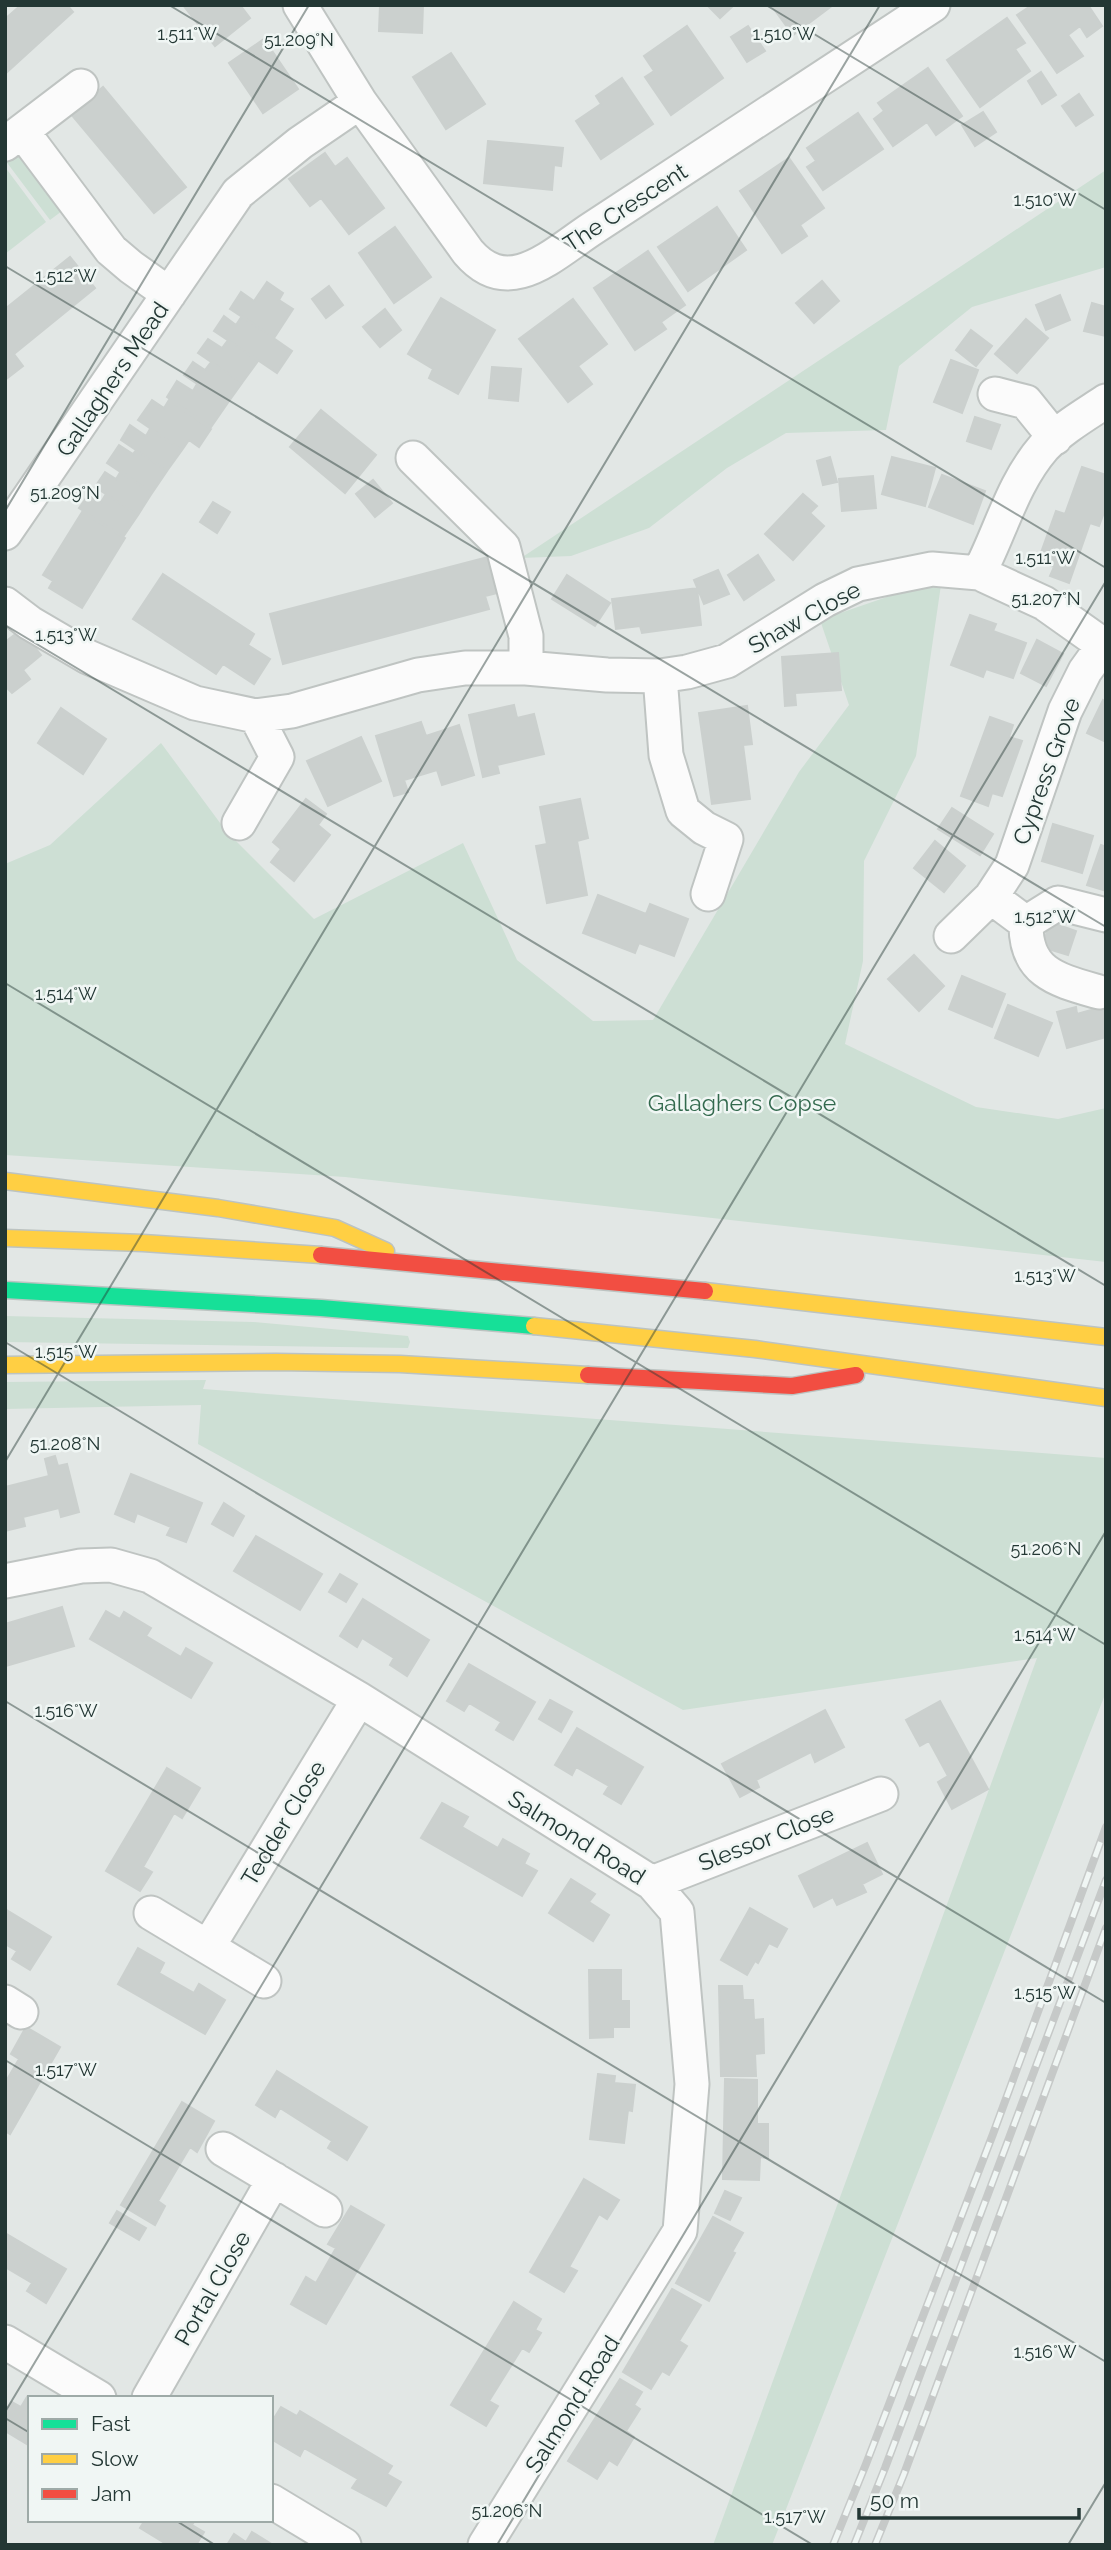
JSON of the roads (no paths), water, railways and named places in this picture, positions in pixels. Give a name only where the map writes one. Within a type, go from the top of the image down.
[{"type":"highway","points":[[5,1181],[218,1208],[335,1228],[407,1261]]},
{"type":"highway","points":[[5,1238],[93,1240],[407,1261],[569,1276],[1106,1337]]},
{"type":"highway","points":[[5,1290],[223,1300],[637,1336],[1106,1398]]},
{"type":"highway","points":[[5,1365],[276,1362],[400,1364],[792,1386],[896,1369]]},
{"type":"street","name":"The Crescent","points":[[300,5],[360,102],[477,263],[493,272],[510,275],[540,262],[583,235],[916,9]]},
{"type":"street","name":"Gallaghers Mead","points":[[81,86],[14,138],[111,250],[169,294]]},
{"type":"street","name":"Gallaghers Mead","points":[[5,533],[239,192],[300,143],[360,102]]},
{"type":"street","points":[[995,394],[1026,402],[1055,438]]},
{"type":"street","points":[[979,573],[1024,475],[1045,446],[1106,401]]},
{"type":"street","points":[[413,458],[503,547],[526,636],[526,668]]},
{"type":"street","name":"Shaw Close","points":[[5,604],[30,623],[88,657],[195,703],[256,716],[292,710],[418,675],[465,668],[526,668],[607,675],[660,676],[687,672],[727,660],[825,600],[858,584],[932,569],[979,573],[1044,603],[1104,647]]},
{"type":"street","name":"Cypress Grove","points":[[951,936],[991,898],[1012,864],[1065,711],[1085,671],[1104,647]]},
{"type":"street","points":[[660,676],[666,755],[683,811],[704,828],[739,840],[708,894]]},
{"type":"street","points":[[239,823],[277,757],[256,716]]},
{"type":"street","points":[[991,898],[1026,923]]},
{"type":"street","points":[[1026,923],[1058,903],[1106,915]]},
{"type":"street","points":[[1026,923],[1029,954],[1040,969],[1099,992]]},
{"type":"street","name":"Salmond Road","points":[[5,1581],[68,1568],[111,1565],[150,1576],[359,1699],[652,1883],[677,1912],[692,2084],[680,2231],[485,2545]]},
{"type":"street","name":"Tedder Close","points":[[208,1947],[359,1699]]},
{"type":"street","name":"Slessor Close","points":[[652,1883],[881,1794]]},
{"type":"street","points":[[151,1913],[264,1981]]},
{"type":"street","points":[[223,2149],[325,2210]]},
{"type":"street","name":"Portal Close","points":[[150,2396],[274,2179]]},
{"type":"street","points":[[5,2342],[96,2396]]},
{"type":"street","points":[[273,2502],[344,2545]]},
{"type":"railway","points":[[833,2545],[993,2134],[1106,1827]]},
{"type":"railway","points":[[854,2545],[1106,1880]]},
{"type":"railway","points":[[875,2545],[904,2474],[1106,1928]]},
{"type":"park label","name":"Gallaghers Copse","points":[[742,1102]]}]
